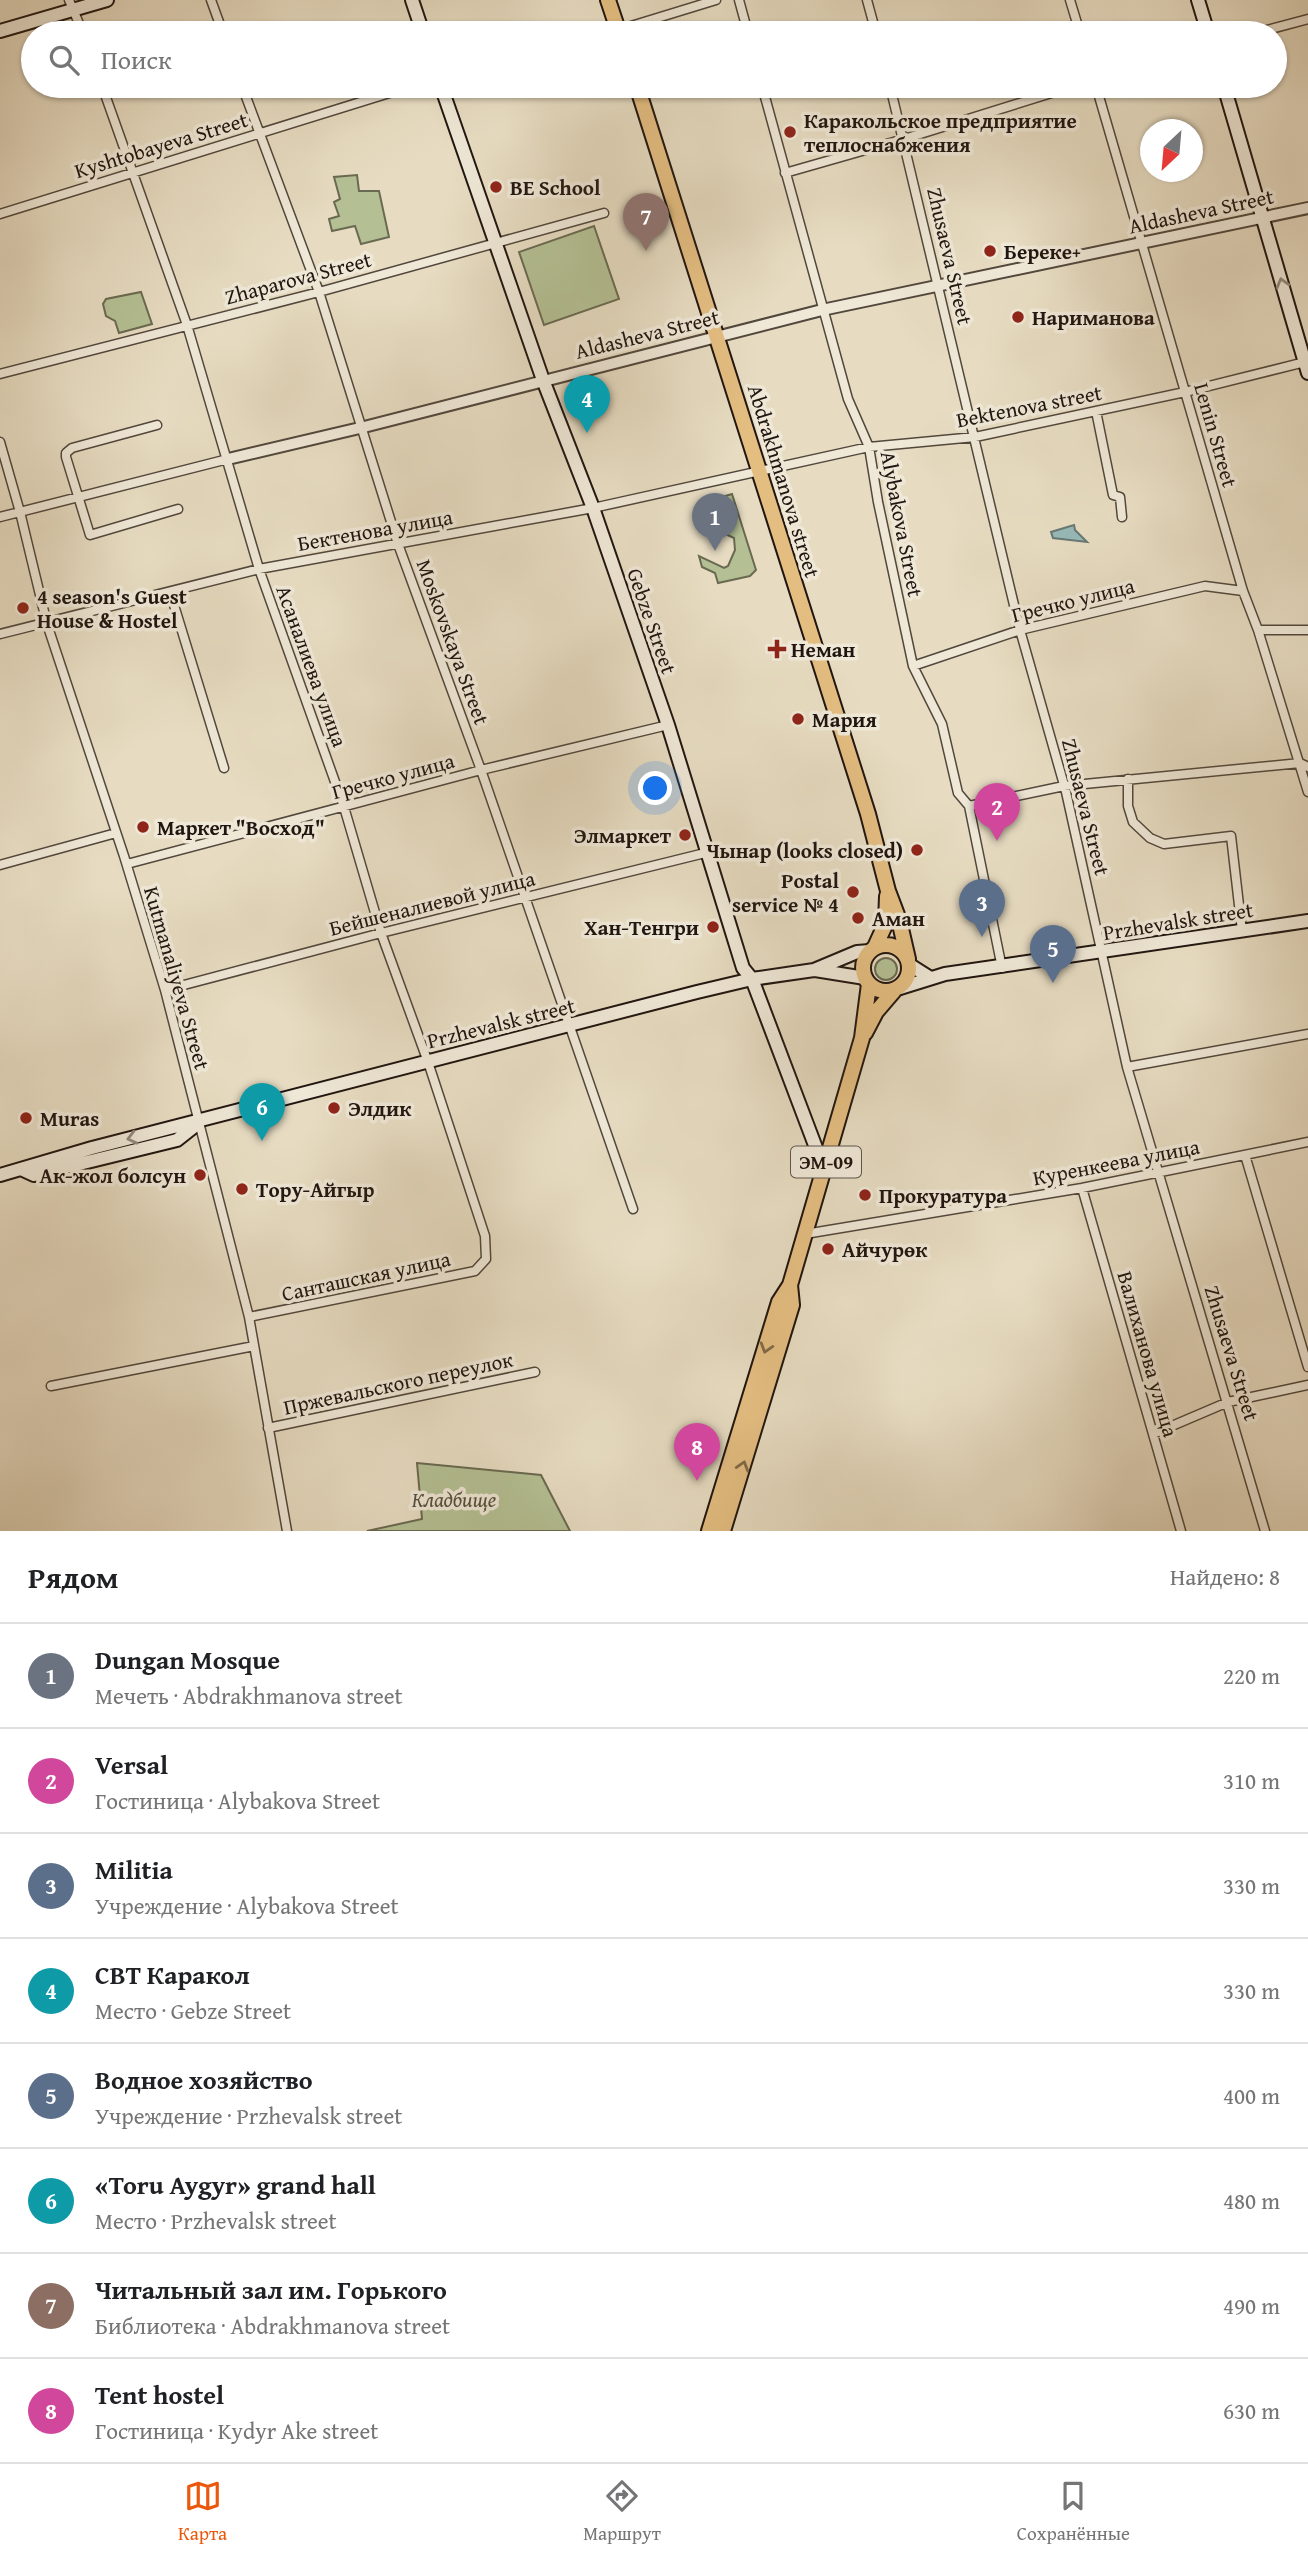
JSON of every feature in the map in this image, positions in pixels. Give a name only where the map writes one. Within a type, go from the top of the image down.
[{"type":"highway","points":[[608,0],[615,21]]},
{"type":"highway","name":"Abdrakhmanova street","points":[[641,98],[868,814],[888,891]]},
{"type":"highway","name":"ЭМ-09","points":[[723,1531],[723,1509],[779,1302],[790,1285],[862,1038],[867,981],[863,964],[886,923],[888,891]]},
{"type":"highway","name":"ЭМ-09","points":[[862,1038],[876,1012],[908,977],[909,962],[899,920],[888,891]]},
{"type":"highway","points":[[872,949],[882,945],[895,946],[909,962]]},
{"type":"highway","points":[[867,981],[880,991],[897,989]]},
{"type":"highway","name":"ЭМ-09","points":[[709,1531],[723,1509]]},
{"type":"main road","points":[[26,21],[72,5],[107,0]]},
{"type":"main road","points":[[412,0],[419,21]]},
{"type":"main road","points":[[1198,0],[1204,21]]},
{"type":"main road","points":[[0,30],[21,23]]},
{"type":"main road","name":"Gebze Street","points":[[445,98],[543,380],[593,508],[668,725],[743,968],[752,979],[824,1169]]},
{"type":"main road","points":[[1228,98],[1306,367]]},
{"type":"main road","name":"Przhevalsk street","points":[[897,989],[929,977],[1308,921]]},
{"type":"main road","name":"Przhevalsk street","points":[[0,1175],[92,1148],[752,979],[814,970],[857,952],[872,949]]},
{"type":"main road","points":[[909,962],[929,977]]},
{"type":"main road","name":"Przhevalsk street","points":[[814,970],[867,981]]},
{"type":"street","points":[[211,0],[219,21]]},
{"type":"street","points":[[650,21],[716,0]]},
{"type":"street","points":[[739,0],[745,21]]},
{"type":"street","points":[[867,0],[873,21]]},
{"type":"street","points":[[1070,0],[1076,21]]},
{"type":"street","points":[[1287,25],[1308,19]]},
{"type":"street","name":"Асаналиева улица","points":[[107,98],[187,325],[259,569],[344,807],[380,933],[428,1062],[485,1236],[486,1259]]},
{"type":"street","name":"Moskovskaya Street","points":[[246,98],[319,292],[398,544],[481,771],[633,1209]]},
{"type":"street","name":"Kyshtobayeva Street","points":[[0,214],[373,98]]},
{"type":"street","name":"Alybakova Street","points":[[765,98],[848,399],[870,447],[878,502],[913,666],[942,724],[958,793],[969,806],[1002,968]]},
{"type":"street","name":"Zhusaeva Street","points":[[893,98],[1020,630],[1064,786],[1127,1067],[1265,1531]]},
{"type":"street","points":[[785,173],[1036,98]]},
{"type":"street","name":"Lenin Street","points":[[1099,98],[1243,591],[1304,765],[1308,792]]},
{"type":"street","name":"Aldasheva Street","points":[[0,517],[363,428],[822,310],[1308,208]]},
{"type":"street","name":"Zhaparova Street","points":[[0,374],[319,292],[604,213]]},
{"type":"street","name":"Bektenova street","points":[[759,472],[870,447],[975,437],[1306,367]]},
{"type":"street","points":[[1096,411],[1113,495],[1120,496],[1122,517]]},
{"type":"street","points":[[156,425],[68,450],[66,457],[90,535],[178,509]]},
{"type":"street","name":"Kutmanaliyeva Street","points":[[0,442],[47,624],[127,864],[199,1122],[249,1317],[287,1531]]},
{"type":"street","name":"Бектенова улица","points":[[0,634],[259,569],[593,508],[759,472]]},
{"type":"street","name":"Гречко улица","points":[[913,666],[1020,630],[1205,586],[1243,591]]},
{"type":"street","points":[[170,592],[224,768]]},
{"type":"street","points":[[1258,630],[1308,630]]},
{"type":"street","name":"Гречко улица","points":[[127,864],[668,725]]},
{"type":"street","points":[[969,806],[1064,786],[1077,787],[1128,779],[1304,765]]},
{"type":"street","points":[[1128,779],[1130,814],[1133,822],[1150,838],[1164,844],[1231,836],[1242,931]]},
{"type":"street","points":[[0,865],[116,834]]},
{"type":"street","name":"Бейшеналиевой улица","points":[[164,990],[380,933],[709,852]]},
{"type":"street","points":[[1127,1067],[1308,1034]]},
{"type":"street","name":"Куренкеева улица","points":[[805,1234],[1082,1188],[1308,1142]]},
{"type":"street","points":[[1245,1154],[1308,1367]]},
{"type":"street","name":"Валиханова улица","points":[[1082,1188],[1181,1531]]},
{"type":"street","name":"Санташская улица","points":[[249,1317],[475,1271],[486,1259]]},
{"type":"street","points":[[51,1386],[254,1346]]},
{"type":"street","name":"Пржевальского переулок","points":[[268,1428],[535,1372]]},
{"type":"street","points":[[1153,1434],[1228,1402],[1308,1385]]},
{"type":"green space","points":[[357,175],[359,191],[379,191],[389,237],[361,244],[355,226],[332,231],[329,219],[339,216],[334,202],[340,199],[334,177]]},
{"type":"green space","points":[[594,226],[619,299],[544,325],[519,252]]},
{"type":"green space","points":[[141,292],[152,324],[119,333],[115,321],[106,316],[103,304],[106,299]]},
{"type":"green space","points":[[732,494],[756,570],[750,576],[718,583],[715,573],[702,567],[699,556],[724,568],[728,566],[735,550],[734,538],[710,527],[714,504],[718,498]]},
{"type":"green space","points":[[886,958],[894,961],[897,969],[894,977],[886,980],[878,977],[875,969],[878,961]]},
{"type":"green space","name":"Кладбище","points":[[417,1463],[541,1475],[570,1531],[367,1531],[422,1519]]},
{"type":"water","points":[[1074,525],[1075,530],[1087,542],[1053,538],[1051,532]]},
{"type":"place","name":"Каракольское предприятие теплоснабжения","points":[[790,132]]},
{"type":"place","name":"BE School","points":[[496,187]]},
{"type":"place","name":"Читальный зал им. Горького","points":[[646,251]]},
{"type":"place","name":"Береке+","points":[[990,251]]},
{"type":"place","name":"Нариманова","points":[[1018,317]]},
{"type":"place","name":"СВТ Каракол","points":[[587,433]]},
{"type":"place","name":"Dungan Mosque","points":[[715,551]]},
{"type":"place","name":"4 season's Guest House & Hostel","points":[[23,608]]},
{"type":"place","name":"Неман","points":[[777,649]]},
{"type":"place","name":"Мария","points":[[798,719]]},
{"type":"place","name":"Маркет \"Восход\"","points":[[143,827]]},
{"type":"place","name":"Элмаркет","points":[[685,835]]},
{"type":"place","name":"Versal","points":[[997,841]]},
{"type":"place","name":"Чынар (looks closed)","points":[[917,850]]},
{"type":"place","name":"Postal service № 4","points":[[853,892]]},
{"type":"place","name":"Аман","points":[[858,918]]},
{"type":"place","name":"Хан-Тенгри","points":[[713,927]]},
{"type":"place","name":"Militia","points":[[982,937]]},
{"type":"place","name":"Водное хозяйство","points":[[1053,983]]},
{"type":"place","name":"Элдик","points":[[334,1108]]},
{"type":"place","name":"Muras","points":[[26,1118]]},
{"type":"place","name":"«Toru Aygyr» grand hall","points":[[262,1141]]},
{"type":"place","name":"Ак-жол болсун","points":[[200,1175]]},
{"type":"place","name":"Тору-Айгыр","points":[[242,1189]]},
{"type":"place","name":"Прокуратура","points":[[865,1195]]},
{"type":"place","name":"Айчурөк","points":[[828,1249]]},
{"type":"place","name":"Tent hostel","points":[[697,1481]]}]
